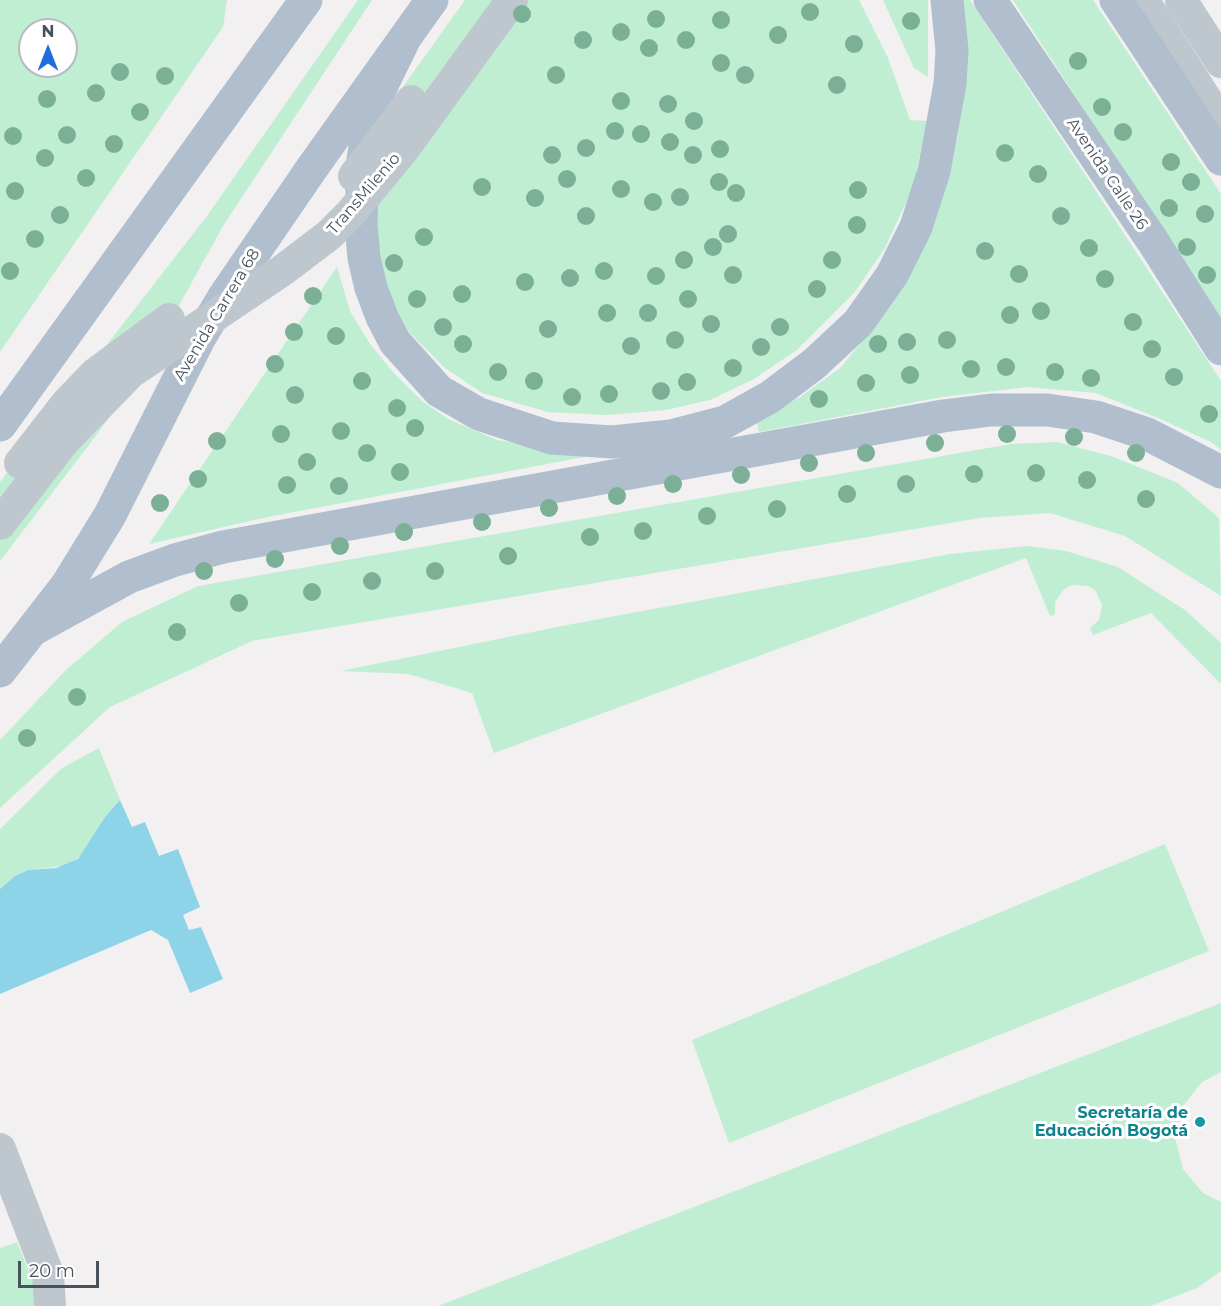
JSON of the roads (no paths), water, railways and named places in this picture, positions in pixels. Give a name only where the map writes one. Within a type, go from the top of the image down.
[{"type":"main road","points":[[0,425],[306,0]]},
{"type":"main road","name":"Avenida Carrera 68","points":[[0,671],[67,585],[110,514],[200,337],[225,295],[432,0]]},
{"type":"main road","points":[[404,40],[379,91],[368,127],[363,160],[361,224],[364,258],[371,288],[382,317],[395,342],[439,391],[479,414],[552,438],[612,442],[671,436],[725,422],[770,397],[814,364],[858,323],[892,275],[916,227],[934,171],[950,84],[952,50],[948,0]]},
{"type":"main road","name":"Avenida Calle 26","points":[[990,0],[1154,243],[1221,349]]},
{"type":"main road","points":[[1116,0],[1221,159]]},
{"type":"main road","points":[[34,628],[129,577],[175,560],[223,547],[943,416],[991,410],[1047,410],[1096,417],[1147,434],[1221,472]]},
{"type":"lane","name":"TransMilenio","points":[[0,490],[46,428],[96,373],[151,331],[284,245],[328,206],[369,158],[488,0]]},
{"type":"lane","name":"TransMilenio","points":[[0,524],[64,441],[130,373],[283,270],[329,235],[351,213],[403,150],[512,0]]},
{"type":"lane","points":[[1143,0],[1221,123]]},
{"type":"lane","points":[[1162,0],[1221,93]]},
{"type":"lane","points":[[1181,0],[1221,62]]},
{"type":"lane","points":[[0,1149],[48,1274],[50,1306]]},
{"type":"water","points":[[120,800],[132,827],[145,822],[159,856],[178,849],[200,907],[183,915],[189,930],[201,927],[223,979],[190,993],[168,940],[151,930],[0,994],[0,889],[15,876],[28,870],[56,868],[78,859],[105,817]]},
{"type":"place","name":"Secretaría de Educación Bogotá","points":[[1200,1122]]}]
